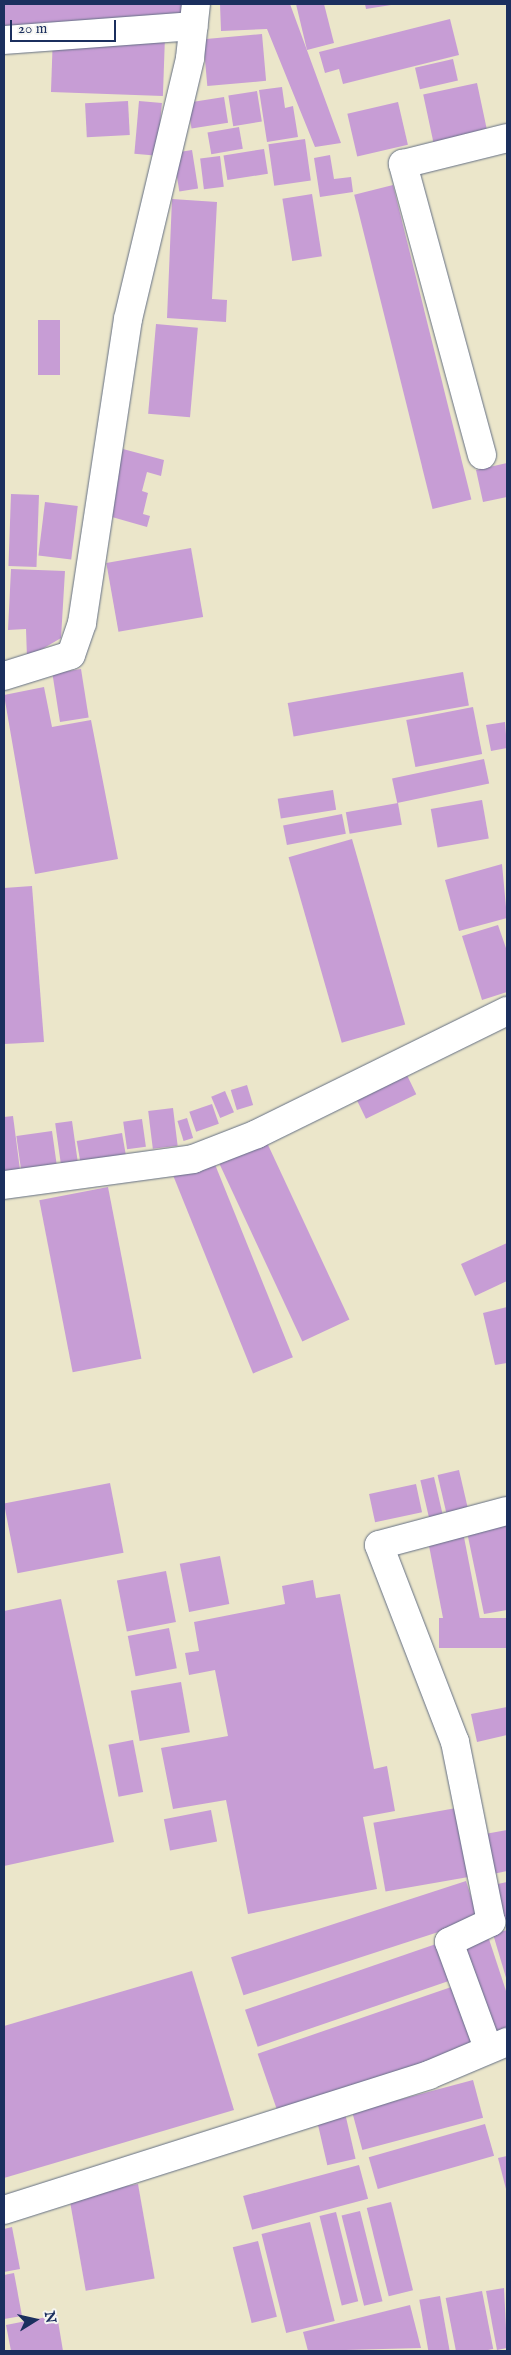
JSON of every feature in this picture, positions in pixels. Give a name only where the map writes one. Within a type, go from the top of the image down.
[{"type":"street","points":[[4,40],[195,15],[128,319],[82,623],[71,655],[4,676]]},
{"type":"street","points":[[482,455],[403,164],[507,138]]},
{"type":"street","points":[[4,1185],[193,1159],[258,1134],[507,1011]]},
{"type":"street","points":[[4,2210],[429,2075],[498,2045],[449,1942],[491,1922],[455,1742],[379,1545],[507,1512]]},
{"type":"building","points":[[4,4],[183,4],[185,24],[4,34]]},
{"type":"building","points":[[220,4],[290,4],[341,143],[315,147],[267,29],[221,31]]},
{"type":"building","points":[[296,4],[324,4],[334,43],[307,50]]},
{"type":"building","points":[[365,4],[391,4],[391,5],[366,9]]},
{"type":"building","points":[[450,19],[459,55],[343,84],[339,69],[325,73],[319,52]]},
{"type":"building","points":[[53,32],[165,36],[163,96],[51,92]]},
{"type":"building","points":[[262,34],[266,81],[207,86],[203,39]]},
{"type":"building","points":[[453,59],[458,80],[420,89],[415,68]]},
{"type":"building","points":[[477,83],[487,132],[434,143],[423,94]]},
{"type":"building","points":[[282,87],[285,108],[293,106],[298,137],[267,142],[259,90]]},
{"type":"building","points":[[257,91],[262,122],[233,126],[228,96]]},
{"type":"building","points":[[224,97],[228,123],[192,128],[187,103]]},
{"type":"building","points":[[128,101],[130,135],[87,137],[85,103]]},
{"type":"building","points":[[139,101],[162,103],[157,156],[134,154]]},
{"type":"building","points":[[398,102],[408,145],[357,157],[347,114]]},
{"type":"building","points":[[239,127],[243,149],[211,154],[207,133]]},
{"type":"building","points":[[305,139],[311,181],[274,186],[268,144]]},
{"type":"building","points":[[264,149],[268,174],[227,180],[224,155]]},
{"type":"building","points":[[192,150],[198,189],[179,191],[173,153]]},
{"type":"building","points":[[330,155],[334,179],[351,177],[353,192],[320,197],[314,158]]},
{"type":"building","points":[[220,156],[224,187],[204,189],[200,158]]},
{"type":"building","points":[[393,185],[471,499],[433,509],[354,195]]},
{"type":"building","points":[[312,194],[322,256],[292,261],[282,199]]},
{"type":"building","points":[[172,199],[217,202],[212,299],[227,300],[226,322],[167,318]]},
{"type":"building","points":[[38,320],[60,320],[60,375],[38,375]]},
{"type":"building","points":[[156,324],[198,328],[190,417],[148,414]]},
{"type":"building","points":[[123,449],[164,460],[161,476],[147,472],[142,491],[148,493],[143,514],[150,516],[147,527],[105,515]]},
{"type":"building","points":[[507,463],[507,497],[483,502],[476,470]]},
{"type":"building","points":[[11,494],[39,495],[36,567],[8,566]]},
{"type":"building","points":[[45,502],[78,506],[71,560],[38,556]]},
{"type":"building","points":[[191,548],[203,617],[118,632],[106,563]]},
{"type":"building","points":[[11,569],[65,571],[61,638],[27,658],[26,629],[8,630]]},
{"type":"building","points":[[81,669],[89,717],[60,722],[52,674]]},
{"type":"building","points":[[463,672],[469,705],[294,736],[288,703]]},
{"type":"building","points":[[44,687],[52,727],[91,720],[118,859],[35,874],[4,695]]},
{"type":"building","points":[[473,707],[482,754],[415,767],[406,720]]},
{"type":"building","points":[[505,722],[507,748],[491,751],[486,725]]},
{"type":"building","points":[[484,759],[489,783],[397,803],[392,779]]},
{"type":"building","points":[[333,790],[336,810],[281,819],[278,799]]},
{"type":"building","points":[[482,800],[489,838],[438,847],[431,809]]},
{"type":"building","points":[[398,803],[402,825],[350,834],[346,812]]},
{"type":"building","points":[[342,814],[346,834],[287,845],[283,825]]},
{"type":"building","points":[[352,839],[405,1025],[342,1043],[289,857]]},
{"type":"building","points":[[502,864],[507,918],[459,931],[445,880]]},
{"type":"building","points":[[32,886],[44,1042],[4,1044],[4,888]]},
{"type":"building","points":[[498,925],[507,951],[507,992],[482,1000],[462,936]]},
{"type":"building","points":[[404,1069],[416,1094],[366,1119],[354,1094]]},
{"type":"building","points":[[247,1085],[253,1105],[237,1110],[231,1090]]},
{"type":"building","points":[[225,1091],[234,1112],[220,1118],[211,1097]]},
{"type":"building","points":[[212,1104],[219,1124],[196,1132],[189,1112]]},
{"type":"building","points":[[173,1108],[178,1146],[153,1149],[148,1111]]},
{"type":"building","points":[[13,1116],[20,1170],[4,1172],[4,1117]]},
{"type":"building","points":[[187,1118],[193,1138],[184,1141],[177,1121]]},
{"type":"building","points":[[142,1119],[146,1147],[127,1149],[123,1122]]},
{"type":"building","points":[[72,1121],[78,1164],[61,1166],[55,1123]]},
{"type":"building","points":[[52,1131],[57,1165],[21,1170],[16,1136]]},
{"type":"building","points":[[262,1132],[349,1320],[302,1342],[215,1154]]},
{"type":"building","points":[[122,1133],[126,1155],[81,1163],[77,1141]]},
{"type":"building","points":[[212,1157],[293,1357],[253,1373],[172,1173]]},
{"type":"building","points":[[108,1187],[141,1359],[73,1372],[39,1200]]},
{"type":"building","points":[[507,1243],[507,1281],[475,1296],[461,1264]]},
{"type":"building","points":[[507,1307],[507,1363],[495,1365],[483,1313]]},
{"type":"building","points":[[459,1470],[469,1514],[448,1519],[438,1475]]},
{"type":"building","points":[[434,1477],[445,1524],[431,1527],[420,1480]]},
{"type":"building","points":[[110,1483],[124,1553],[18,1573],[4,1504]]},
{"type":"building","points":[[416,1484],[422,1512],[375,1522],[369,1494]]},
{"type":"building","points":[[507,1519],[507,1610],[484,1614],[466,1527]]},
{"type":"building","points":[[463,1532],[480,1621],[445,1628],[428,1539]]},
{"type":"building","points":[[220,1556],[229,1604],[189,1612],[180,1564]]},
{"type":"building","points":[[166,1571],[176,1622],[127,1632],[117,1581]]},
{"type":"building","points":[[313,1580],[316,1598],[340,1594],[374,1769],[387,1766],[395,1811],[363,1817],[377,1889],[248,1914],[226,1800],[173,1809],[161,1748],[228,1736],[215,1670],[189,1675],[185,1653],[199,1651],[194,1622],[285,1604],[282,1586]]},
{"type":"building","points":[[61,1599],[114,1842],[4,1866],[4,1611]]},
{"type":"building","points":[[439,1618],[507,1618],[507,1648],[439,1648]]},
{"type":"building","points":[[169,1628],[177,1668],[136,1676],[128,1636]]},
{"type":"building","points":[[181,1682],[190,1732],[140,1741],[131,1691]]},
{"type":"building","points":[[507,1707],[507,1735],[477,1742],[471,1714]]},
{"type":"building","points":[[133,1740],[143,1792],[119,1797],[108,1745]]},
{"type":"building","points":[[462,1807],[474,1876],[386,1892],[373,1823]]},
{"type":"building","points":[[211,1810],[217,1841],[170,1851],[164,1819]]},
{"type":"building","points":[[507,1830],[507,1871],[493,1874],[485,1834]]},
{"type":"building","points":[[466,1881],[478,1919],[243,1995],[231,1957]]},
{"type":"building","points":[[507,1882],[507,1919],[500,1920],[493,1885]]},
{"type":"building","points":[[507,1930],[507,1981],[493,1934]]},
{"type":"building","points":[[487,1933],[507,1994],[507,2031],[492,2036],[461,1942]]},
{"type":"building","points":[[436,1944],[449,1981],[258,2047],[245,2010]]},
{"type":"building","points":[[192,1971],[234,2110],[4,2178],[4,2026]]},
{"type":"building","points":[[460,1984],[480,2043],[278,2112],[258,2054]]},
{"type":"building","points":[[473,2080],[483,2118],[362,2150],[352,2112]]},
{"type":"building","points":[[345,2113],[356,2159],[327,2165],[317,2120]]},
{"type":"building","points":[[485,2124],[494,2156],[378,2189],[369,2157]]},
{"type":"building","points":[[507,2156],[507,2189],[506,2189],[498,2158]]},
{"type":"building","points":[[359,2165],[368,2199],[252,2230],[243,2196]]},
{"type":"building","points":[[138,2184],[155,2279],[86,2291],[69,2196]]},
{"type":"building","points":[[391,2202],[413,2290],[389,2296],[367,2208]]},
{"type":"building","points":[[360,2211],[382,2301],[364,2306],[342,2216]]},
{"type":"building","points":[[336,2212],[358,2301],[342,2305],[320,2216]]},
{"type":"building","points":[[310,2222],[335,2321],[286,2333],[261,2234]]},
{"type":"building","points":[[12,2227],[20,2269],[4,2272],[4,2229]]},
{"type":"building","points":[[258,2241],[277,2317],[252,2323],[233,2247]]},
{"type":"building","points":[[14,2273],[22,2316],[4,2319],[4,2275]]},
{"type":"building","points":[[504,2288],[507,2348],[497,2350],[486,2291]]},
{"type":"building","points":[[482,2291],[493,2349],[456,2351],[446,2298]]},
{"type":"building","points":[[440,2296],[450,2351],[428,2351],[419,2300]]},
{"type":"building","points":[[410,2305],[421,2348],[308,2351],[303,2332]]},
{"type":"building","points":[[57,2315],[63,2351],[11,2351],[6,2325]]}]
